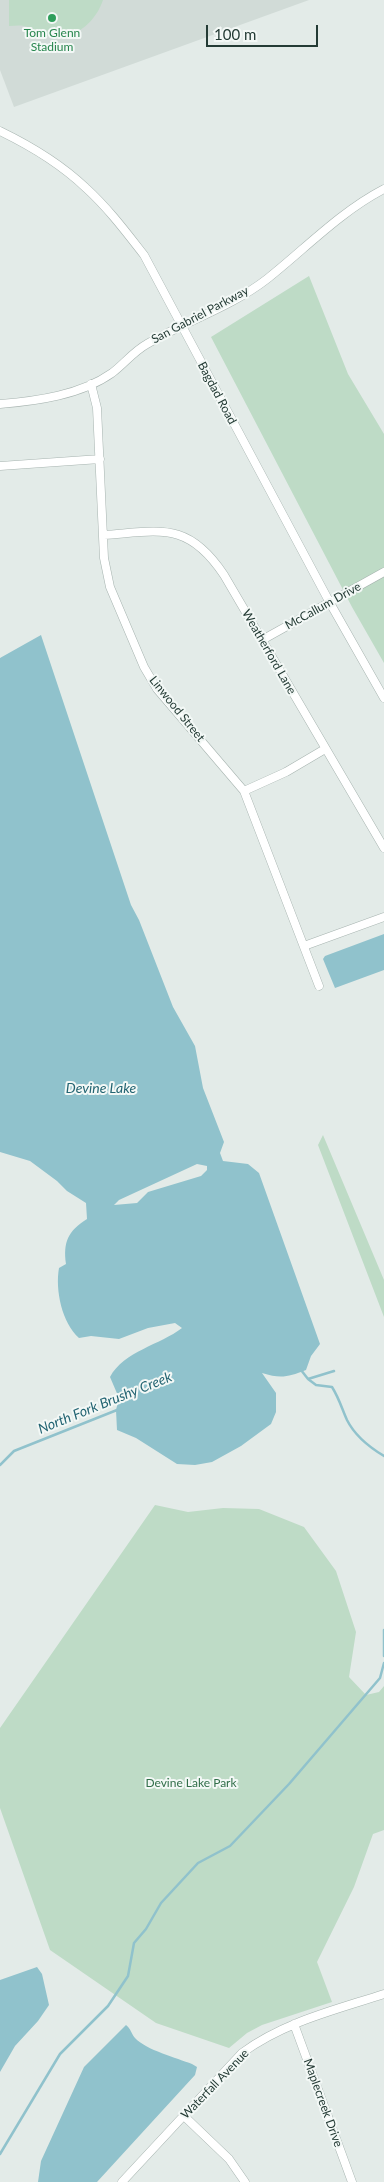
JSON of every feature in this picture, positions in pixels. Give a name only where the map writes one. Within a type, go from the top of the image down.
[{"type":"street","name":"Bagdad Road","points":[[0,131],[59,166],[86,187],[144,255],[330,603],[384,698]]},
{"type":"street","name":"San Gabriel Parkway","points":[[0,404],[45,398],[73,391],[111,373],[145,344],[211,312],[265,280],[339,217],[384,189]]},
{"type":"street","name":"Linwood Street","points":[[91,384],[97,408],[107,578],[144,667],[157,688],[244,791],[320,986]]},
{"type":"street","points":[[0,466],[100,459]]},
{"type":"street","name":"Weatherford Lane","points":[[104,535],[162,532],[182,536],[200,545],[214,560],[384,848]]},
{"type":"street","name":"McCallum Drive","points":[[262,640],[384,572]]},
{"type":"street","points":[[244,791],[286,772],[325,749]]},
{"type":"street","points":[[304,946],[384,917]]},
{"type":"street","name":"Waterfall Avenue","points":[[122,2182],[242,2054],[257,2042],[294,2024],[384,1994]]},
{"type":"street","name":"Maplecreek Drive","points":[[294,2024],[352,2182]]},
{"type":"street","points":[[184,2116],[229,2159],[245,2182]]},
{"type":"shaded area","points":[[0,0],[309,0],[14,107],[0,70]]},
{"type":"green space","name":"Tom Glenn Stadium","points":[[9,0],[103,0],[88,24],[73,34],[56,37],[43,35],[24,26],[9,26]]},
{"type":"green space","points":[[309,276],[348,374],[384,434],[384,663],[352,607],[211,337]]},
{"type":"green space","points":[[323,1135],[384,1280],[384,1317],[318,1145]]},
{"type":"green space","name":"Devine Lake Park","points":[[155,1505],[188,1512],[223,1508],[259,1509],[304,1527],[336,1571],[356,1632],[349,1677],[366,1695],[379,1692],[384,1686],[384,1830],[373,1834],[354,1887],[317,1962],[332,2002],[262,2025],[247,2033],[229,2048],[156,2023],[50,1950],[0,1808],[0,1728]]},
{"type":"water","name":"Devine Lake","points":[[41,635],[131,905],[139,920],[173,1007],[195,1046],[203,1088],[224,1142],[220,1153],[223,1161],[248,1164],[259,1173],[320,1344],[311,1356],[306,1370],[284,1376],[262,1373],[276,1393],[276,1412],[271,1424],[241,1446],[212,1462],[195,1465],[177,1464],[136,1438],[117,1430],[116,1410],[119,1398],[110,1377],[124,1361],[182,1328],[175,1323],[148,1328],[119,1339],[91,1336],[79,1338],[73,1332],[64,1315],[59,1296],[58,1277],[59,1268],[66,1264],[65,1249],[68,1238],[75,1228],[87,1219],[86,1203],[67,1191],[30,1161],[0,1152],[0,658]],"holes":[[[197,1164],[207,1166],[207,1170],[201,1176],[148,1192],[137,1203],[114,1205],[119,1200]]]},
{"type":"water","points":[[384,934],[384,970],[335,988],[323,959],[325,956]]},
{"type":"water","points":[[37,1967],[42,1974],[49,2005],[38,2021],[15,2046],[0,2072],[0,1980]]},
{"type":"water","points":[[126,2025],[135,2038],[146,2046],[197,2067],[195,2075],[97,2182],[38,2182],[41,2161],[84,2067]]},
{"type":"waterway","name":"North Fork Brushy Creek","points":[[301,1370],[308,1379],[334,1371]]},
{"type":"waterway","points":[[308,1379],[316,1385],[332,1387],[354,1431],[368,1445],[384,1456]]},
{"type":"waterway","name":"North Fork Brushy Creek","points":[[0,1465],[14,1451],[117,1410]]},
{"type":"waterway","points":[[384,1630],[384,1656]]},
{"type":"waterway","points":[[0,2154],[60,2054],[108,2006],[128,1976],[134,1943],[146,1929],[161,1903],[198,1863],[230,1846],[289,1784],[380,1678],[384,1663]]},
{"type":"place","name":"Tom Glenn Stadium","points":[[52,18]]}]
